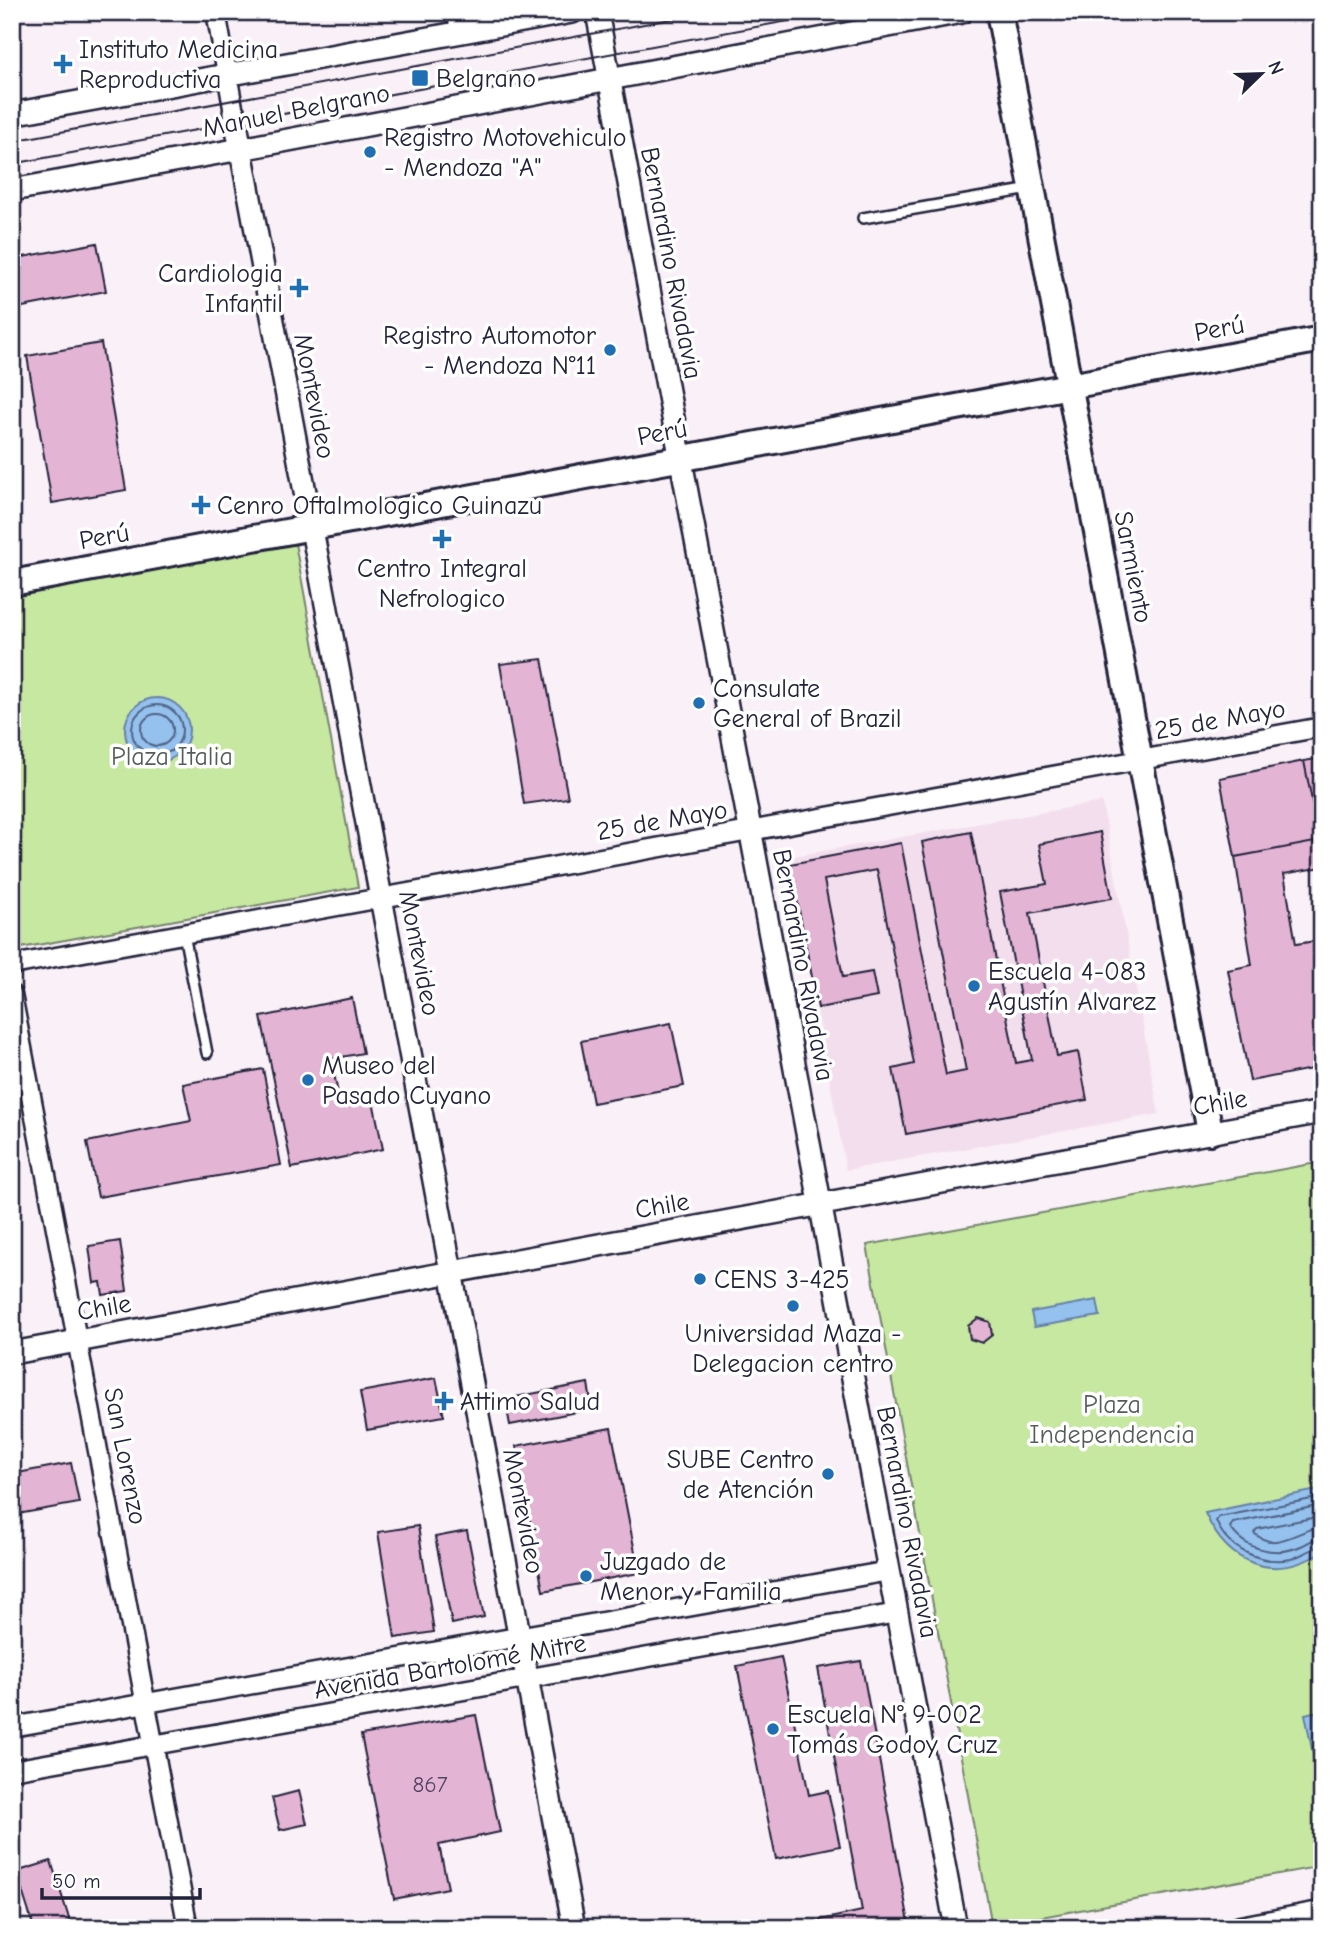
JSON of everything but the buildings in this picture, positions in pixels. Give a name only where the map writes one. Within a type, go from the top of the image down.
[{"type":"main road","name":"Sarmiento","points":[[999,12],[1210,1132]]},
{"type":"main road","name":"Perú","points":[[12,583],[1322,339]]},
{"type":"street","points":[[216,12],[234,113]]},
{"type":"street","name":"Manuel Belgrano","points":[[12,114],[228,75],[458,22],[572,12]]},
{"type":"street","name":"Bernardino Rivadavia","points":[[597,12],[956,1928]]},
{"type":"street","name":"Manuel Belgrano","points":[[12,190],[962,12]]},
{"type":"street","name":"Montevideo","points":[[234,113],[573,1928]]},
{"type":"street","name":"25 de Mayo","points":[[12,965],[1322,727]]},
{"type":"street","name":"San Lorenzo","points":[[12,995],[188,1928]]},
{"type":"street","name":"Chile","points":[[12,1353],[1322,1112]]},
{"type":"street","name":"Avenida Bartolomé Mitre","points":[[12,1727],[889,1571]]},
{"type":"street","name":"Avenida Bartolomé Mitre","points":[[12,1770],[897,1613]]},
{"type":"street","points":[[1238,1928],[1322,1912]]},
{"type":"lane","points":[[863,218],[1033,188]]},
{"type":"lane","points":[[184,934],[207,1053]]},
{"type":"shaded area","points":[[1322,505],[1322,561],[1312,507]]},
{"type":"shaded area","name":"Escuela 4-083 Agustín Alvarez","points":[[1102,802],[1159,1114],[846,1170],[789,857]]},
{"type":"green space","name":"Plaza Italia","points":[[294,538],[358,887],[15,949],[12,932],[12,589]]},
{"type":"green space","name":"Plaza Independencia","points":[[1322,1162],[1322,1866],[992,1926],[867,1245]]},
{"type":"water","points":[[151,698],[163,698],[180,707],[187,718],[187,742],[180,753],[163,762],[151,762],[139,757],[130,748],[125,736],[125,724],[130,712],[139,703]]},
{"type":"water","points":[[1097,1300],[1100,1316],[1034,1327],[1031,1312]]},
{"type":"water","points":[[1322,1489],[1322,1552],[1286,1566],[1269,1567],[1239,1556],[1214,1531],[1205,1513]]},
{"type":"water","points":[[1322,1710],[1322,1800],[1305,1714]]},
{"type":"tram line","points":[[12,141],[709,12]]},
{"type":"tram line","points":[[12,164],[837,12]]},
{"type":"place","name":"Instituto Medicina Reproductiva","points":[[63,64]]},
{"type":"place","name":"Belgrano","points":[[420,78]]},
{"type":"place","name":"Registro Motovehiculo - Mendoza \"A\"","points":[[370,152]]},
{"type":"place","name":"Cardiologia Infantil","points":[[299,288]]},
{"type":"place","name":"Registro Automotor - Mendoza N°11","points":[[610,350]]},
{"type":"place","name":"Cenro Oftalmologico Guinazu","points":[[201,505]]},
{"type":"place","name":"Centro Integral Nefrologico","points":[[442,539]]},
{"type":"place","name":"Consulate General of Brazil","points":[[699,703]]},
{"type":"place","name":"Escuela 4-083 Agustín Alvarez","points":[[974,986]]},
{"type":"place","name":"Museo del Pasado Cuyano","points":[[308,1080]]},
{"type":"place","name":"CENS 3-425","points":[[700,1279]]},
{"type":"place","name":"Universidad Maza - Delegacion centro","points":[[793,1306]]},
{"type":"place","name":"Attimo Salud","points":[[444,1401]]},
{"type":"place","name":"SUBE Centro de Atención","points":[[828,1474]]},
{"type":"place","name":"Juzgado de Menor y Familia","points":[[586,1576]]},
{"type":"place","name":"Escuela N° 9-002 Tomás Godoy Cruz","points":[[773,1729]]}]
